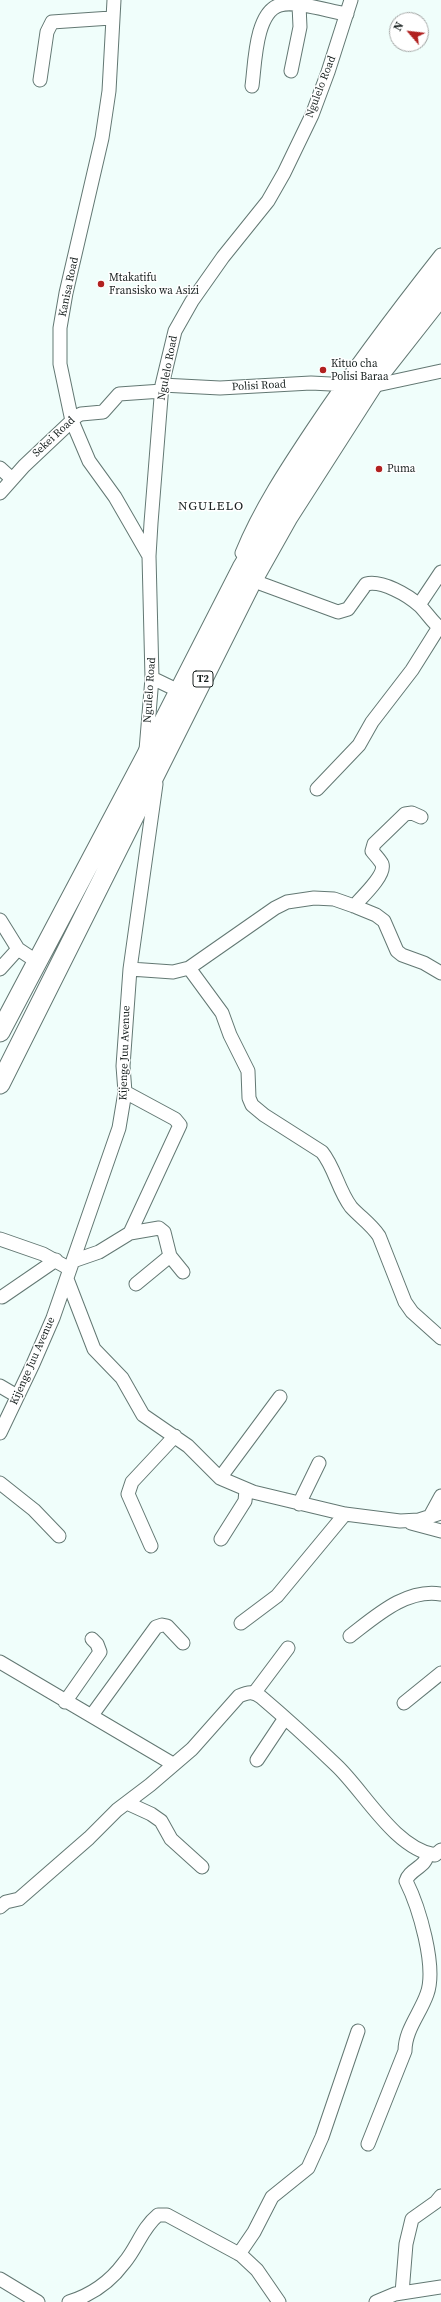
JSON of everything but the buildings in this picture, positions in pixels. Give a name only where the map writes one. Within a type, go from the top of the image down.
[{"type":"highway","name":"T2","points":[[0,1032],[34,964],[145,758],[242,568],[310,454],[357,385],[441,274]]},
{"type":"highway","name":"T2","points":[[0,1084],[157,773],[252,580],[288,517],[357,385],[441,296]]},
{"type":"highway","points":[[61,914],[80,926]]},
{"type":"highway","points":[[34,964],[52,980]]},
{"type":"street","name":"Kanisa Road","points":[[114,0],[111,18],[109,91],[102,138],[60,328],[60,364],[72,421],[89,461],[115,497],[149,556]]},
{"type":"street","name":"Ngulelo Road","points":[[145,758],[152,678],[149,556],[162,388],[175,331],[192,301],[223,257],[268,201],[284,173],[312,115],[351,0]]},
{"type":"street","points":[[252,86],[257,43],[264,21],[270,12],[281,4],[299,5],[347,14]]},
{"type":"street","points":[[291,72],[300,27],[299,5]]},
{"type":"street","points":[[40,80],[47,32],[52,22],[111,18]]},
{"type":"street","points":[[357,385],[393,315],[441,255]]},
{"type":"street","name":"Polisi Road","points":[[162,388],[220,388],[311,383],[357,385],[441,371]]},
{"type":"street","name":"Sekei Road","points":[[0,493],[46,444],[81,414],[103,412],[117,394],[162,388]]},
{"type":"street","points":[[0,468],[12,479]]},
{"type":"street","points":[[418,605],[441,572]]},
{"type":"street","points":[[262,584],[338,612],[348,609],[362,588],[370,583],[391,589],[418,605],[440,628],[412,670],[372,722],[359,745],[317,789]]},
{"type":"street","points":[[152,678],[179,691]]},
{"type":"street","name":"Kijenge Juu Avenue","points":[[0,1433],[39,1351],[70,1270],[116,1139],[125,1092],[123,1058],[130,969],[157,773]]},
{"type":"street","points":[[354,906],[379,876],[382,870],[382,865],[372,851],[374,844],[405,814],[412,813],[421,817]]},
{"type":"street","points":[[130,969],[173,972],[189,968],[287,902],[325,898],[354,906],[376,915],[384,922],[397,951],[402,955],[424,963],[441,973]]},
{"type":"street","points":[[0,920],[18,949],[34,964]]},
{"type":"street","points":[[0,969],[18,949]]},
{"type":"street","points":[[189,968],[222,1012],[230,1036],[248,1071],[249,1098],[252,1105],[264,1116],[322,1152],[328,1160],[351,1206],[373,1227],[379,1236],[405,1302],[412,1312],[441,1338]]},
{"type":"street","points":[[125,1092],[175,1119],[180,1125],[130,1233]]},
{"type":"street","points":[[70,1270],[130,1233],[162,1229],[170,1256],[183,1272]]},
{"type":"street","points":[[0,1239],[56,1260],[70,1270],[94,1349],[122,1378],[142,1415],[155,1425],[175,1436],[220,1478],[246,1490],[299,1504],[345,1514],[400,1521],[441,1531]]},
{"type":"street","points":[[136,1284],[170,1256]]},
{"type":"street","points":[[2,1297],[56,1260]]},
{"type":"street","points":[[0,1386],[17,1396]]},
{"type":"street","points":[[220,1478],[280,1397]]},
{"type":"street","points":[[151,1546],[128,1494],[132,1482],[175,1436]]},
{"type":"street","points":[[299,1504],[319,1463]]},
{"type":"street","points":[[0,1483],[34,1510],[60,1536]]},
{"type":"street","points":[[221,1539],[245,1501],[246,1490]]},
{"type":"street","points":[[400,1521],[435,1516],[441,1496]]},
{"type":"street","points":[[241,1622],[277,1596],[345,1514]]},
{"type":"street","points":[[350,1636],[392,1605],[408,1598],[441,1594]]},
{"type":"street","points":[[92,1715],[156,1627],[162,1625],[167,1626],[183,1643]]},
{"type":"street","points":[[65,1702],[100,1652],[97,1644],[92,1639]]},
{"type":"street","points":[[0,1907],[6,1902],[18,1899],[89,1838],[117,1810],[127,1804],[192,1749],[239,1696],[255,1692],[288,1648]]},
{"type":"street","points":[[0,1662],[65,1702],[92,1715],[173,1764]]},
{"type":"street","points":[[404,1703],[441,1673]]},
{"type":"street","points":[[255,1692],[344,1773],[388,1826],[427,1853],[434,1855],[441,1850]]},
{"type":"street","points":[[257,1760],[285,1718]]},
{"type":"street","points":[[127,1804],[152,1814],[161,1821],[171,1840],[202,1867]]},
{"type":"street","points":[[368,2144],[405,2051],[405,2039],[427,1994],[430,1984],[427,1951],[419,1913],[406,1881],[409,1874],[424,1862],[427,1853]]},
{"type":"street","points":[[239,2254],[254,2232],[272,2197],[308,2168],[322,2137],[358,2031]]},
{"type":"street","points":[[402,2293],[406,2244],[412,2219],[436,2202],[441,2196]]},
{"type":"street","points":[[69,2302],[85,2297],[106,2282],[125,2263],[148,2223],[158,2215],[167,2215],[239,2254],[257,2270],[280,2302]]},
{"type":"street","points":[[0,2279],[38,2302]]},
{"type":"street","points":[[376,2302],[402,2293],[441,2287]]},
{"type":"place","name":"Mtakatifu Fransisko wa Asizi","points":[[101,284]]},
{"type":"place","name":"Kituo cha Polisi Baraa","points":[[323,370]]},
{"type":"place","name":"Puma","points":[[379,469]]},
{"type":"district","name":"NGULELO","points":[[211,507]]}]
